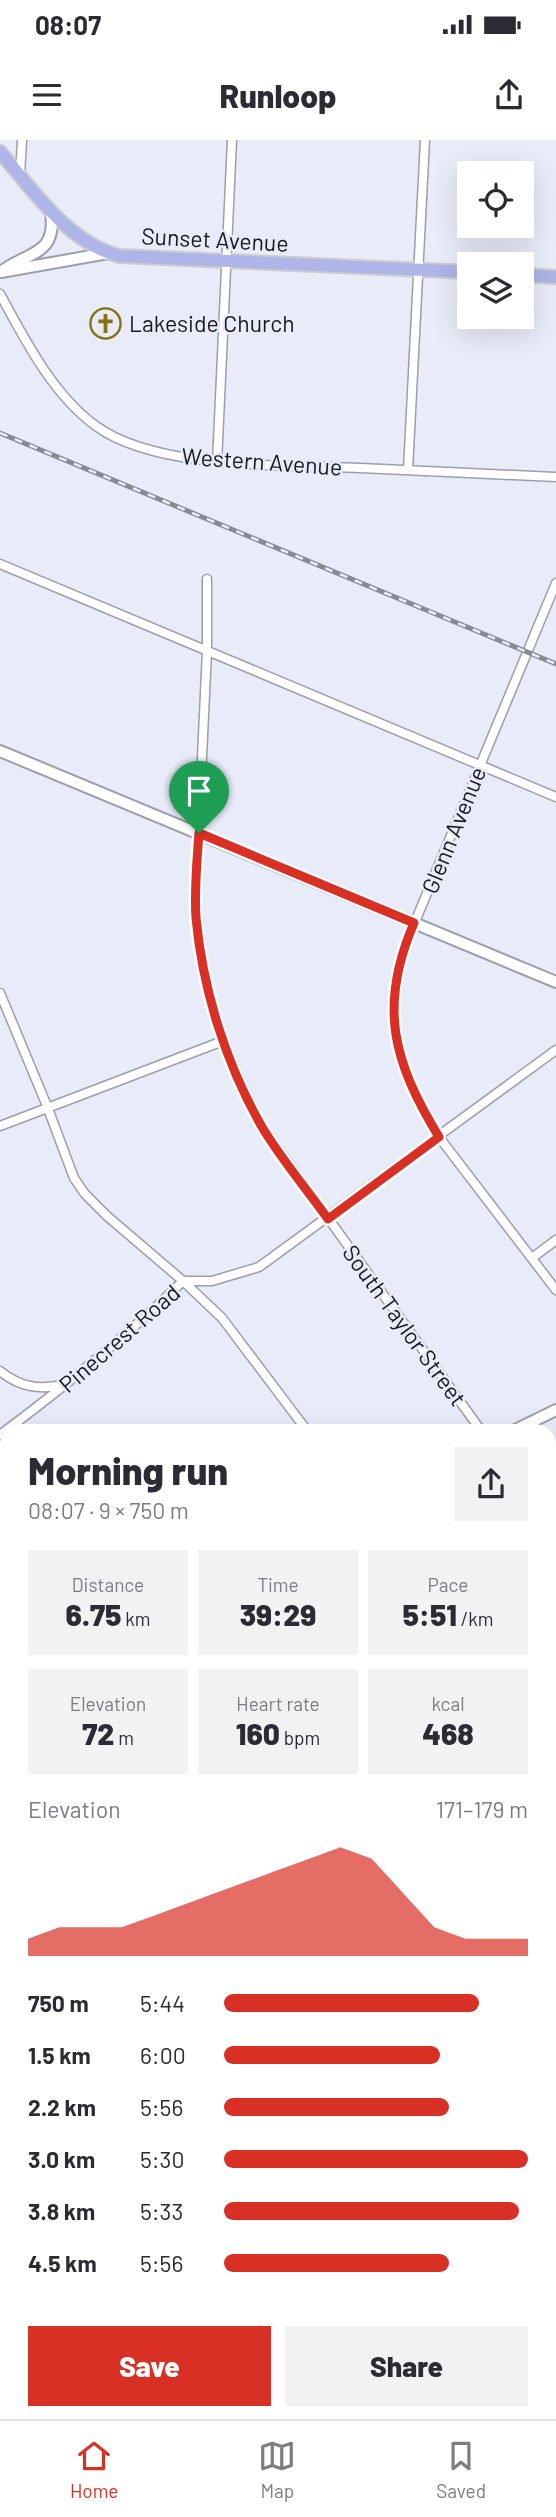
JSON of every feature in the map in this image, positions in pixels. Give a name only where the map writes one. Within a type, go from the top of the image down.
[{"type":"main road","name":"Sunset Avenue","points":[[0,152],[51,212],[89,244],[119,256],[457,271]]},
{"type":"main road","points":[[534,276],[556,277]]},
{"type":"street","points":[[20,175],[22,140]]},
{"type":"street","points":[[218,463],[232,140]]},
{"type":"street","points":[[408,470],[425,140]]},
{"type":"street","points":[[1,272],[14,263],[39,253],[45,246],[52,229],[51,212]]},
{"type":"street","points":[[1,272],[108,253]]},
{"type":"street","name":"Western Avenue","points":[[0,294],[20,331],[65,396],[97,426],[136,445],[218,463],[556,477]]},
{"type":"street","points":[[0,564],[556,797]]},
{"type":"street","name":"South Taylor Street","points":[[207,579],[207,651],[196,918],[208,984],[223,1041],[244,1093],[264,1129],[476,1424]]},
{"type":"street","name":"Glenn Avenue","points":[[556,583],[405,946],[396,985],[395,1030],[410,1084],[439,1137],[556,1290]]},
{"type":"street","points":[[0,751],[556,982]]},
{"type":"street","points":[[0,993],[74,1178],[85,1194],[222,1318],[302,1424]]},
{"type":"street","points":[[0,1126],[223,1041]]},
{"type":"street","name":"Pinecrest Road","points":[[13,1424],[66,1385],[146,1317],[183,1281],[220,1279],[259,1267],[556,1051]]},
{"type":"street","points":[[533,1258],[556,1240]]},
{"type":"street","points":[[0,1371],[12,1381],[30,1387],[45,1389],[66,1385]]},
{"type":"street","points":[[527,1424],[556,1410]]},
{"type":"railway","points":[[0,433],[556,664]]},
{"type":"place","name":"Lakeside Church","points":[[106,323]]},
{"type":"route","points":[[199,833],[414,923],[399,967],[394,995],[395,1030],[406,1074],[439,1137],[328,1219],[264,1129],[244,1093],[223,1041],[208,984],[196,918],[199,833]]}]
